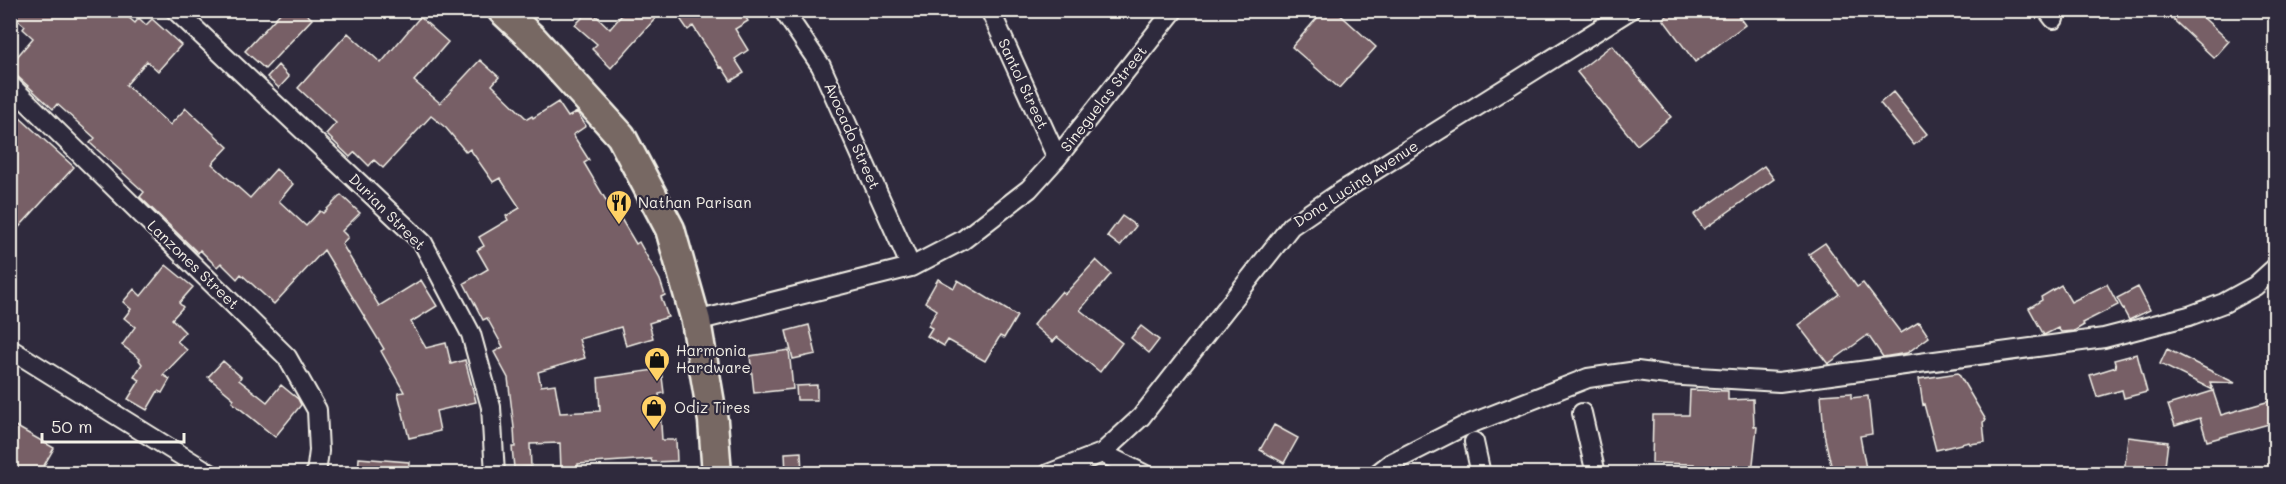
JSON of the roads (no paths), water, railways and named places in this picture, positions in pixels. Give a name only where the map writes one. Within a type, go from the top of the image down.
[{"type":"main road","points":[[502,10],[533,39],[621,136],[670,228],[696,321],[713,421],[717,474]]},
{"type":"street","name":"Durian Street","points":[[175,10],[423,243],[471,334],[490,407],[495,474]]},
{"type":"street","name":"Avocado Street","points":[[783,10],[821,66],[910,267]]},
{"type":"street","name":"Santol Street","points":[[990,10],[1057,158]]},
{"type":"street","name":"Sineguelas Street","points":[[696,321],[910,267],[963,240],[1029,189],[1057,158],[1174,10]]},
{"type":"street","name":"Dona Lucing Avenue","points":[[1048,474],[1102,453],[1141,417],[1291,226],[1339,193],[1630,10]]},
{"type":"street","name":"Lanzones Street","points":[[10,85],[287,357],[317,411],[319,451],[316,474]]},
{"type":"street","points":[[1377,474],[1391,463],[1462,427],[1588,378],[1637,371],[1667,375],[1790,381],[2104,338],[2189,316],[2224,303],[2255,286],[2276,267]]},
{"type":"street","points":[[10,348],[211,474]]},
{"type":"street","points":[[1582,413],[1596,474]]},
{"type":"street","points":[[1474,442],[1481,474]]},
{"type":"street","points":[[1102,453],[1144,474]]},
{"type":"place","name":"Nathan Parisan","points":[[619,226]]},
{"type":"place","name":"Harmonia Hardware","points":[[657,383]]},
{"type":"place","name":"Odiz Tires","points":[[654,431]]}]
